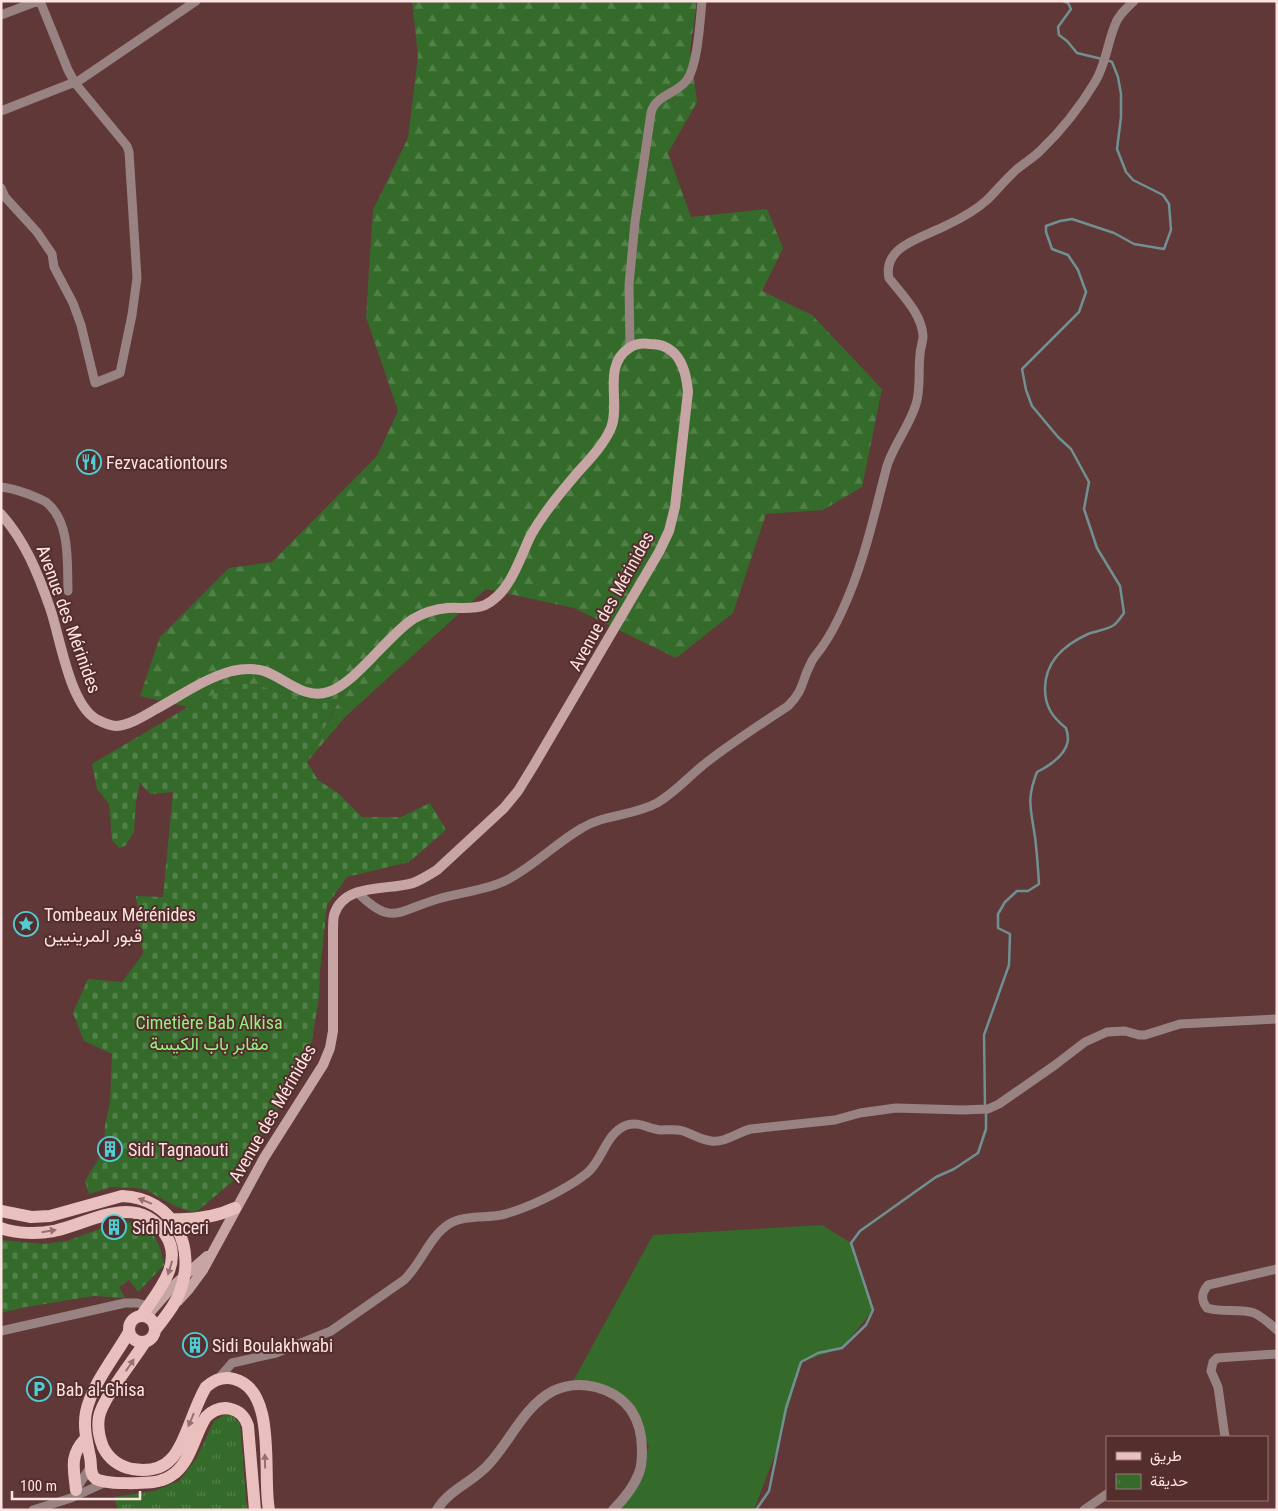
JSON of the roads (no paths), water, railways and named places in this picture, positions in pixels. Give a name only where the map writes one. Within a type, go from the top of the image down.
[{"type":"main road","name":"Avenue des Mérinides","points":[[1,514],[25,545],[50,608],[66,668],[85,709],[95,718],[111,725],[126,724],[215,677],[234,670],[263,671],[300,690],[315,693],[328,692],[346,682],[398,631],[412,620],[426,613],[447,608],[466,609],[483,605],[496,597],[512,577],[532,534],[557,497],[597,450],[610,429],[614,410],[613,379],[621,357],[630,348],[640,344],[657,344],[672,350],[681,361],[687,375],[688,392],[675,507],[659,552],[534,765],[504,808],[437,870],[425,878],[413,883],[357,892],[339,905],[334,915],[333,1031],[327,1056],[264,1158],[196,1281],[175,1303]]},
{"type":"main road","points":[[1,1211],[30,1217],[50,1216],[122,1196],[131,1196],[148,1201],[171,1219],[178,1229],[183,1243],[186,1261],[180,1293],[156,1329],[153,1337],[144,1342],[108,1399],[99,1415],[99,1435],[112,1460],[132,1469],[148,1470],[167,1464],[178,1451],[206,1387],[220,1378],[231,1378],[246,1384],[259,1403],[264,1429],[269,1510]]},
{"type":"main road","points":[[171,1219],[186,1220],[210,1217],[235,1208]]},
{"type":"main road","points":[[1,1228],[40,1233],[118,1212],[132,1212],[147,1217],[159,1226],[168,1238],[172,1258],[170,1273],[146,1312]]},
{"type":"main road","points":[[210,1254],[184,1275],[146,1312],[131,1322],[129,1332],[104,1373],[88,1405],[85,1421],[85,1439],[92,1474],[95,1479],[108,1482],[147,1483],[168,1478],[181,1468],[206,1417],[220,1408],[231,1408],[243,1416],[248,1426],[255,1510]]},
{"type":"main road","points":[[146,1312],[156,1329]]},
{"type":"main road","points":[[129,1332],[134,1340],[144,1342]]},
{"type":"main road","points":[[74,1494],[75,1454],[77,1447],[85,1439]]},
{"type":"street","points":[[1,15],[39,1],[75,83],[127,146],[129,152],[136,278],[132,315],[120,373],[95,384],[81,325],[73,303],[54,267],[52,254],[37,232],[5,197],[1,188]]},
{"type":"street","points":[[1,111],[75,83],[196,1]]},
{"type":"street","points":[[630,348],[629,285],[635,222],[651,113],[657,102],[682,86],[691,73],[697,44],[702,1]]},
{"type":"street","points":[[357,892],[376,910],[386,914],[400,913],[426,903],[490,887],[508,880],[584,826],[603,818],[636,812],[659,802],[679,787],[706,762],[788,706],[796,698],[804,684],[811,662],[836,624],[857,575],[870,537],[888,465],[896,443],[916,406],[918,398],[920,354],[923,338],[921,323],[916,313],[889,278],[889,264],[909,241],[943,228],[966,216],[986,201],[1017,169],[1038,153],[1056,135],[1095,82],[1103,66],[1115,24],[1120,15],[1134,1]]},
{"type":"street","points":[[1,487],[10,488],[46,502],[55,513],[64,530],[68,591]]},
{"type":"street","points":[[220,1378],[232,1363],[276,1352],[331,1331],[343,1324],[404,1280],[412,1272],[441,1231],[450,1223],[514,1212],[586,1174],[594,1166],[611,1137],[626,1126],[641,1124],[660,1130],[682,1130],[710,1141],[718,1141],[751,1129],[835,1120],[860,1113],[896,1108],[984,1109],[999,1104],[1084,1042],[1107,1032],[1124,1031],[1145,1035],[1180,1024],[1277,1019]]},
{"type":"street","points":[[1277,1269],[1208,1285],[1203,1290],[1202,1298],[1207,1308],[1215,1311],[1252,1312],[1261,1316],[1277,1330]]},
{"type":"street","points":[[1,1331],[125,1303],[136,1303],[146,1312]]},
{"type":"street","points":[[1225,1436],[1217,1383],[1210,1371],[1212,1362],[1217,1358],[1277,1354]]},
{"type":"street","points":[[437,1510],[450,1495],[476,1477],[489,1464],[525,1416],[543,1398],[560,1388],[581,1385],[603,1389],[620,1399],[632,1412],[642,1439],[640,1472],[628,1493],[613,1510]]},
{"type":"street","points":[[74,1494],[91,1465]]},
{"type":"street","points":[[33,1510],[52,1507],[74,1494],[108,1482]]},
{"type":"street","points":[[1084,1510],[1106,1495]]},
{"type":"waterway","points":[[1063,1],[1068,3],[1071,9],[1058,27],[1059,35],[1077,53],[1102,59]]},
{"type":"waterway","points":[[985,1107],[984,1035],[1009,965],[1010,934],[998,928],[998,914],[1005,902],[1017,891],[1028,891],[1039,884],[1036,843],[1030,805],[1031,790],[1037,772],[1052,763],[1060,755],[1068,740],[1066,728],[1053,715],[1046,701],[1045,689],[1048,670],[1052,662],[1071,643],[1088,634],[1114,625],[1124,613],[1120,586],[1097,548],[1084,509],[1089,482],[1071,449],[1058,437],[1032,406],[1026,390],[1022,369],[1079,312],[1086,292],[1078,270],[1068,255],[1052,249],[1046,232],[1046,226],[1072,219],[1114,233],[1134,244],[1164,249],[1171,230],[1169,204],[1163,195],[1133,180],[1126,172],[1117,149],[1121,117],[1121,94],[1118,77],[1112,62],[1107,60]]},
{"type":"waterway","points":[[756,1510],[769,1491],[786,1408],[801,1362],[818,1353],[842,1348],[866,1325],[873,1310],[851,1243],[860,1231],[936,1177],[954,1169],[978,1153],[986,1129],[986,1112]]},
{"type":"place","name":"Fezvacationtours","points":[[89,462]]},
{"type":"place","name":"Tombeaux Mérénides قبور المرينيين","points":[[26,924]]},
{"type":"place","name":"Sidi Tagnaouti","points":[[110,1149]]},
{"type":"place","name":"Sidi Naceri","points":[[114,1227]]},
{"type":"place","name":"Sidi Boulakhwabi","points":[[195,1345]]},
{"type":"place","name":"Bab al-Ghisa","points":[[39,1389]]},
{"type":"park label","name":"Cimetière Bab Alkisa مقابر باب الكيسة","points":[[209,1032]]}]
